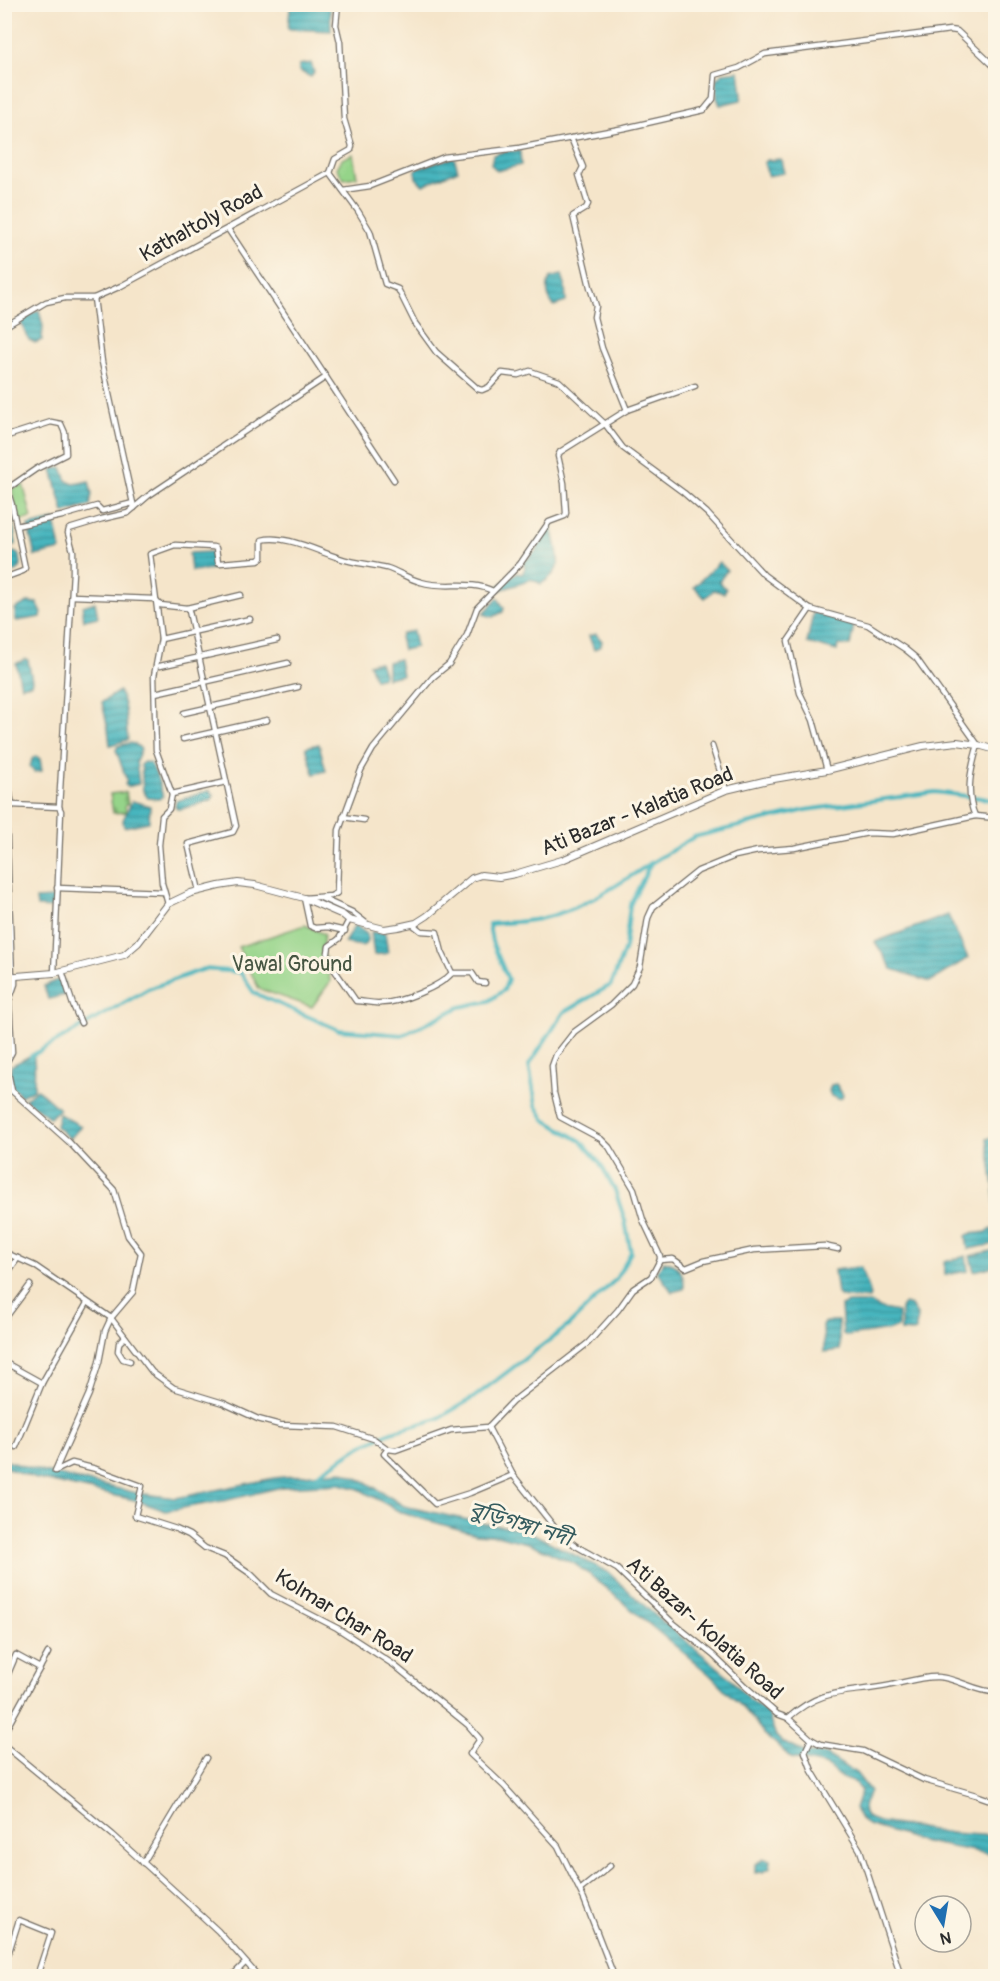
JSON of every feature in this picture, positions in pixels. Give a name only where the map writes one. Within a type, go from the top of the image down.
[{"type":"main road","name":"Ati Bazar - Kalatia Road","points":[[304,898],[343,915],[349,920],[370,926],[384,929],[412,924],[427,916],[472,878],[482,875],[499,877],[515,874],[562,860],[726,790],[827,770],[922,746],[957,742],[996,750]]},
{"type":"main road","points":[[10,976],[54,973],[124,955],[138,943],[168,904],[198,891],[238,883],[255,885],[304,898]]},
{"type":"street","points":[[338,4],[336,25],[340,42],[343,110],[352,146],[351,150],[335,159],[330,173],[370,231],[386,284],[398,289],[415,323],[436,352],[478,389],[485,390],[502,373],[518,375],[530,371],[559,381],[605,424],[623,448],[707,513],[764,575],[810,609],[868,625],[916,658],[978,745],[970,771],[971,801],[975,816]]},
{"type":"street","points":[[343,190],[370,186],[444,157],[499,151],[571,138],[704,110],[713,99],[715,75],[739,68],[765,54],[950,30],[957,31],[996,68]]},
{"type":"street","points":[[571,138],[583,167],[579,175],[588,204],[586,208],[573,216],[596,306],[594,317],[606,361],[627,410]]},
{"type":"street","name":"Kathaltoly Road","points":[[4,327],[46,302],[65,297],[94,298],[121,286],[330,173]]},
{"type":"street","points":[[228,229],[394,480]]},
{"type":"street","points":[[94,298],[102,362],[117,423],[133,506]]},
{"type":"street","points":[[54,973],[61,811],[59,807],[72,596],[73,551],[69,529],[128,513],[133,506],[326,377]]},
{"type":"street","points":[[345,931],[328,927],[315,928],[310,924],[304,898],[337,893],[339,830],[361,770],[373,749],[433,677],[449,664],[467,635],[477,608],[520,564],[549,522],[566,513],[564,483],[558,456],[627,410],[694,386]]},
{"type":"street","points":[[4,437],[51,422],[61,424],[65,434],[66,454],[36,469],[6,489]]},
{"type":"street","points":[[4,480],[22,551],[24,568],[23,571],[4,578]]},
{"type":"street","points":[[16,526],[97,506],[102,511],[133,506]]},
{"type":"street","points":[[168,904],[164,892],[159,845],[162,816],[169,809],[172,794],[156,750],[154,676],[161,639],[150,554],[175,545],[213,547],[216,548],[220,563],[258,560],[262,558],[262,540],[268,538],[289,541],[349,561],[388,568],[422,583],[475,584],[493,591]]},
{"type":"street","points":[[72,596],[154,599],[160,605],[187,608],[241,596]]},
{"type":"street","points":[[187,608],[200,657],[236,830],[188,844],[198,891]]},
{"type":"street","points":[[810,609],[788,641],[800,693],[813,720],[827,770]]},
{"type":"street","points":[[161,639],[250,619]]},
{"type":"street","points":[[160,666],[277,640]]},
{"type":"street","points":[[155,693],[288,663]]},
{"type":"street","points":[[184,713],[298,687]]},
{"type":"street","points":[[183,739],[267,720]]},
{"type":"street","points":[[712,746],[726,790]]},
{"type":"street","points":[[4,761],[12,804],[5,815],[10,976],[15,984],[9,1001],[12,1052],[6,1063],[12,1091],[64,1137],[114,1190],[128,1236],[137,1246],[141,1258],[133,1292],[111,1318]]},
{"type":"street","points":[[172,794],[226,782]]},
{"type":"street","points":[[12,804],[59,807]]},
{"type":"street","points":[[4,1252],[35,1266],[111,1318],[152,1372],[184,1393],[223,1403],[258,1419],[279,1425],[337,1426],[374,1439],[386,1448],[396,1450],[451,1430],[488,1427],[512,1402],[588,1343],[618,1310],[633,1289],[651,1277],[660,1260],[634,1189],[609,1147],[601,1139],[560,1117],[554,1093],[552,1066],[555,1055],[573,1032],[611,1005],[632,984],[640,967],[648,918],[653,907],[698,871],[735,856],[758,851],[794,848],[868,833],[893,834],[975,816],[996,818]]},
{"type":"street","points":[[343,817],[364,820]]},
{"type":"street","points":[[57,888],[164,892]]},
{"type":"street","points":[[318,897],[352,912],[370,926]]},
{"type":"street","points":[[349,920],[339,939],[329,946],[327,959],[356,1000],[382,1004],[437,986],[452,973],[472,972],[478,982],[485,983]]},
{"type":"street","points":[[412,924],[421,931],[437,932],[442,952],[452,973]]},
{"type":"street","points":[[62,971],[81,1023]]},
{"type":"street","points":[[4,1093],[12,1091]]},
{"type":"street","points":[[660,1260],[673,1259],[686,1268],[754,1250],[824,1246],[838,1249]]},
{"type":"street","points":[[4,1278],[18,1258]]},
{"type":"street","points":[[4,1320],[30,1285]]},
{"type":"street","points":[[16,1447],[42,1383],[87,1303]]},
{"type":"street","name":"Kolmar Char Road","points":[[111,1318],[105,1332],[89,1394],[55,1471],[72,1463],[96,1468],[142,1486],[135,1516],[176,1529],[189,1535],[205,1548],[225,1556],[251,1574],[272,1594],[337,1628],[394,1665],[468,1725],[480,1739],[470,1754],[504,1786],[558,1846],[580,1890],[614,1977]]},
{"type":"street","points":[[125,1337],[118,1343],[118,1351],[123,1359],[130,1361]]},
{"type":"street","points":[[4,1362],[42,1383]]},
{"type":"street","name":"Ati Bazar- Kolatia Road","points":[[488,1427],[513,1475],[559,1533],[576,1546],[617,1569],[672,1622],[713,1654],[746,1687],[777,1714],[788,1718],[811,1739]]},
{"type":"street","points":[[386,1448],[384,1454],[435,1504],[470,1493],[513,1475]]},
{"type":"street","points":[[4,1733],[48,1653]]},
{"type":"street","points":[[4,1683],[16,1655],[40,1668]]},
{"type":"street","points":[[788,1718],[799,1708],[825,1694],[884,1687],[936,1677],[948,1678],[982,1692],[996,1692]]},
{"type":"street","points":[[901,1977],[860,1850],[812,1771],[805,1752],[811,1739],[820,1744],[863,1751],[924,1780],[996,1802]]},
{"type":"street","points":[[4,1755],[6,1746],[113,1835],[218,1931],[258,1977]]},
{"type":"street","points":[[143,1863],[206,1758]]},
{"type":"street","points":[[580,1890],[610,1866]]},
{"type":"street","points":[[4,1967],[19,1920],[51,1933],[37,1977]]},
{"type":"street","points":[[232,1977],[244,1963]]},
{"type":"green space","points":[[353,154],[357,177],[344,179],[337,168],[342,159]]},
{"type":"green space","points":[[23,484],[32,518],[18,521],[12,489]]},
{"type":"green space","points":[[126,792],[128,804],[125,805],[126,812],[113,813],[110,794]]},
{"type":"green space","name":"Vawal Ground","points":[[305,925],[324,934],[322,951],[328,964],[330,982],[312,1007],[259,989],[238,947]]},
{"type":"water","points":[[295,5],[330,5],[331,31],[288,29],[290,8]]},
{"type":"water","points":[[311,63],[314,72],[311,77],[299,71],[299,65]]},
{"type":"water","points":[[739,71],[741,100],[720,105],[717,98],[716,79],[723,73]]},
{"type":"water","points":[[505,151],[520,151],[521,165],[497,171],[491,164],[493,155]]},
{"type":"water","points":[[454,157],[458,170],[423,185],[416,178],[417,169]]},
{"type":"water","points":[[781,159],[784,173],[768,176],[764,163],[767,160]]},
{"type":"water","points":[[562,275],[566,302],[554,306],[548,289],[550,278]]},
{"type":"water","points":[[39,310],[43,326],[42,340],[35,343],[29,340],[20,321]]},
{"type":"water","points":[[62,467],[67,481],[74,484],[89,481],[92,494],[90,506],[64,513],[52,469]]},
{"type":"water","points":[[4,498],[9,498],[16,544],[5,550]]},
{"type":"water","points":[[55,520],[61,550],[35,556],[28,526]]},
{"type":"water","points":[[552,526],[558,551],[558,565],[555,572],[541,584],[531,579],[498,591],[497,587],[516,573],[522,574],[525,568],[523,563],[537,550],[547,529]]},
{"type":"water","points":[[12,552],[20,558],[21,566],[9,573],[5,572],[5,555]]},
{"type":"water","points":[[211,552],[213,569],[191,571],[189,553]]},
{"type":"water","points":[[719,562],[727,570],[719,582],[726,589],[724,593],[714,590],[705,598],[694,587]]},
{"type":"water","points":[[498,598],[504,608],[503,612],[493,617],[483,614]]},
{"type":"water","points":[[28,602],[37,603],[42,613],[41,617],[17,621],[15,609]]},
{"type":"water","points":[[95,602],[98,617],[84,620],[83,606]]},
{"type":"water","points":[[813,613],[829,615],[854,625],[850,646],[838,645],[837,651],[807,643]]},
{"type":"water","points":[[413,631],[416,647],[403,650],[400,637],[402,633]]},
{"type":"water","points":[[596,634],[602,641],[601,646],[594,650],[589,636]]},
{"type":"water","points":[[25,659],[28,660],[32,680],[31,684],[21,686],[16,664]]},
{"type":"water","points":[[399,659],[402,675],[387,678],[387,662]]},
{"type":"water","points":[[380,662],[383,677],[375,679],[369,664]]},
{"type":"water","points":[[119,691],[125,709],[128,740],[110,745],[102,702]]},
{"type":"water","points":[[129,743],[141,749],[136,761],[139,784],[127,787],[116,750],[118,746]]},
{"type":"water","points":[[319,744],[326,771],[314,774],[306,747]]},
{"type":"water","points":[[36,756],[40,759],[42,771],[34,772],[30,767],[32,759]]},
{"type":"water","points":[[150,763],[156,774],[163,796],[159,799],[148,798],[143,791],[141,764]]},
{"type":"water","points":[[209,790],[214,795],[211,800],[182,809],[177,809],[175,806],[176,801]]},
{"type":"water","points":[[132,801],[150,806],[149,822],[124,827],[123,820]]},
{"type":"water","points":[[54,898],[54,908],[37,907],[36,899]]},
{"type":"water","points":[[948,915],[968,958],[930,982],[892,969],[875,942]]},
{"type":"water","points":[[355,925],[367,934],[367,943],[362,946],[344,943]]},
{"type":"water","points":[[371,932],[385,933],[388,953],[374,955]]},
{"type":"water","points":[[58,980],[64,981],[66,995],[48,999],[44,986]]},
{"type":"water","points":[[33,1054],[34,1089],[21,1096],[10,1084],[11,1066]]},
{"type":"water","points":[[836,1084],[843,1095],[842,1098],[831,1096],[829,1091],[831,1085]]},
{"type":"water","points":[[37,1089],[59,1109],[50,1118],[25,1099]]},
{"type":"water","points":[[59,1114],[81,1126],[70,1139],[56,1126]]},
{"type":"water","points":[[996,1136],[995,1213],[994,1187],[987,1139]]},
{"type":"water","points":[[992,1229],[995,1244],[968,1249],[966,1236]]},
{"type":"water","points":[[995,1250],[995,1266],[974,1271],[970,1256]]},
{"type":"water","points":[[966,1256],[968,1271],[945,1275],[944,1262]]},
{"type":"water","points":[[664,1261],[674,1264],[680,1270],[684,1289],[672,1292],[657,1271]]},
{"type":"water","points":[[861,1268],[869,1287],[869,1299],[848,1298],[837,1294],[834,1270]]},
{"type":"water","points":[[848,1303],[869,1303],[882,1309],[898,1312],[898,1327],[882,1332],[847,1336],[843,1334],[841,1306]]},
{"type":"water","points":[[904,1304],[911,1306],[917,1315],[916,1331],[901,1331],[901,1308]]},
{"type":"water","points":[[838,1321],[840,1350],[824,1352],[823,1323]]},
{"type":"water","points":[[4,1460],[36,1470],[137,1493],[176,1498],[274,1478],[341,1471],[364,1481],[404,1506],[526,1530],[608,1572],[656,1616],[726,1674],[747,1697],[768,1714],[776,1736],[782,1742],[806,1753],[825,1754],[856,1773],[870,1791],[863,1807],[866,1817],[879,1822],[951,1833],[995,1836],[995,1855],[924,1842],[868,1825],[855,1809],[861,1791],[855,1783],[844,1779],[825,1765],[791,1758],[765,1735],[746,1711],[709,1674],[590,1575],[573,1563],[531,1544],[500,1536],[476,1534],[402,1513],[359,1489],[340,1484],[282,1487],[166,1511],[134,1500],[33,1478],[5,1467]]},
{"type":"water","points":[[764,1859],[771,1860],[770,1868],[755,1873],[755,1864]]},
{"type":"waterway","points":[[317,1475],[361,1446],[391,1432],[437,1419],[473,1398],[568,1326],[616,1279],[631,1252],[625,1221],[615,1190],[600,1163],[581,1141],[545,1120],[536,1105],[529,1065],[564,1012],[611,985],[625,948],[630,905],[651,863],[694,837],[806,810],[935,792],[996,800]]},
{"type":"waterway","points":[[31,1056],[148,989],[204,969],[240,972],[254,993],[339,1030],[402,1035],[460,1007],[489,1001],[504,990],[508,979],[492,942],[489,924],[539,919],[569,910],[598,896],[651,863]]},
{"type":"water label","name":"বুড়িগঙ্গা নদী","points":[[521,1523]]}]
